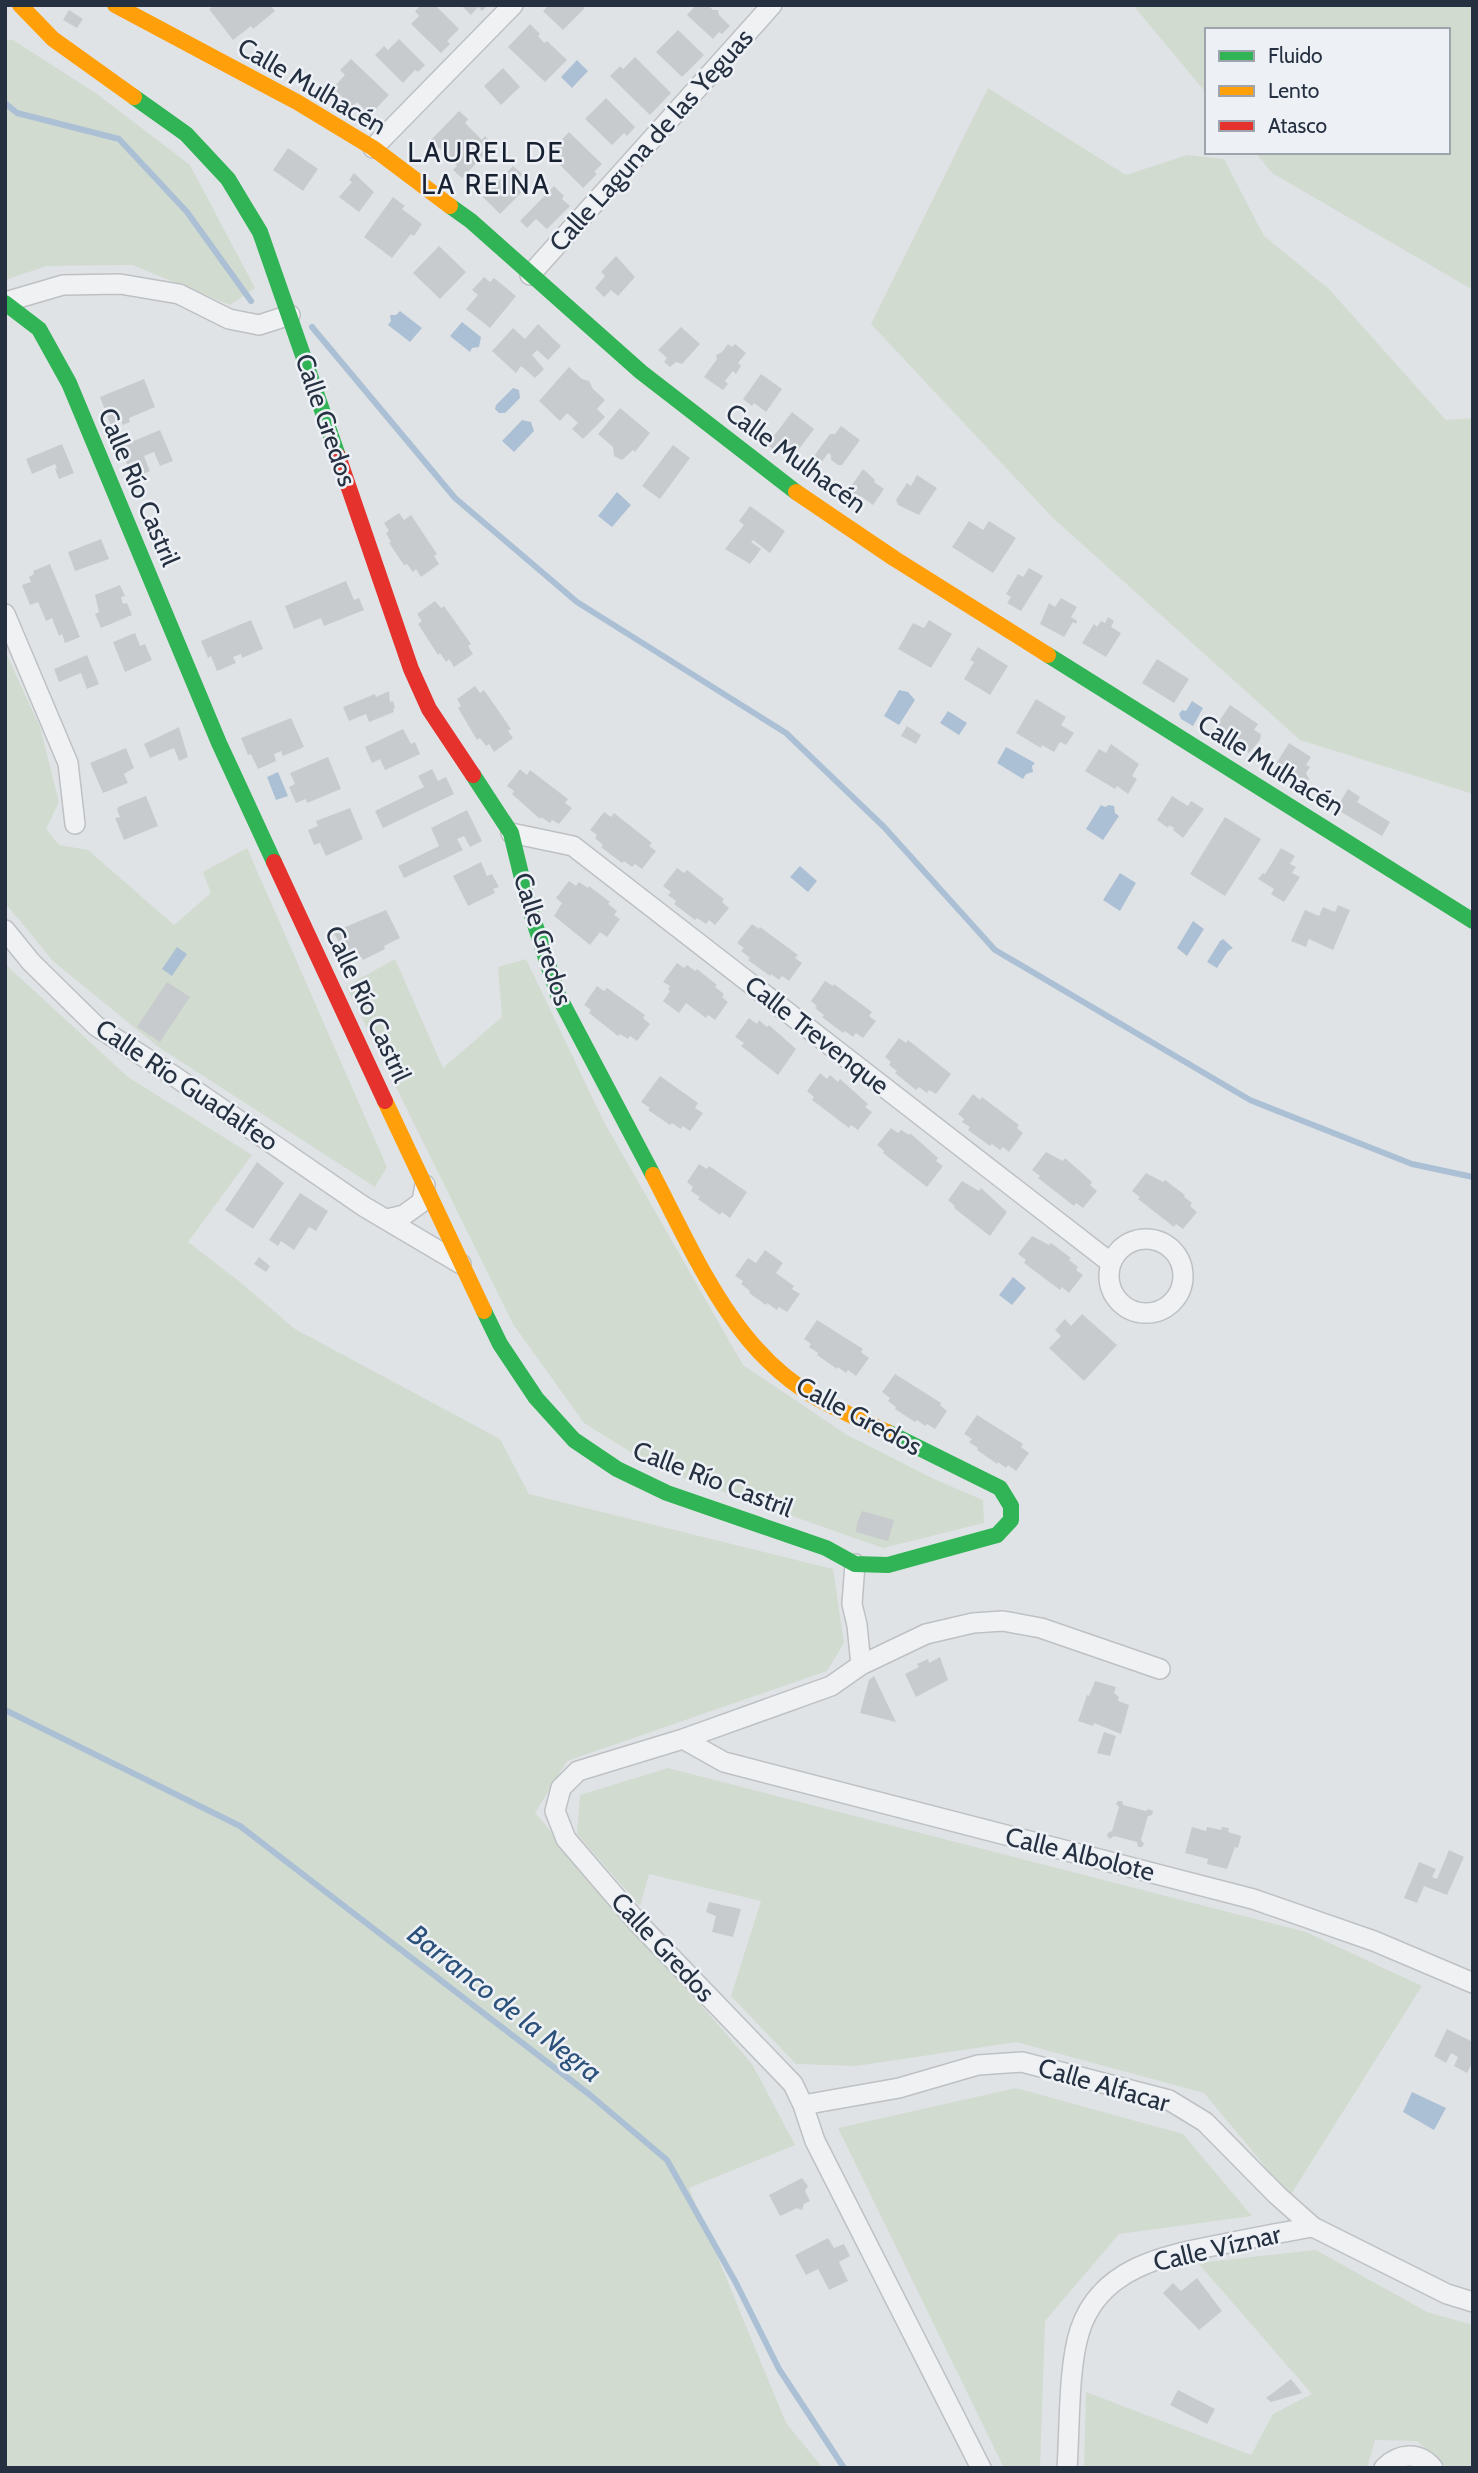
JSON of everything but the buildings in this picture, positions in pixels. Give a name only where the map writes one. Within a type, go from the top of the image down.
[{"type":"street","name":"Calle Gredos","points":[[20,5],[53,39],[186,134],[228,179],[260,232],[411,669],[429,709],[511,833],[528,902],[558,995],[734,1323],[774,1366],[813,1396],[1000,1488],[1011,1506],[1010,1520],[997,1535],[888,1565],[855,1564]]},
{"type":"street","name":"Calle Mulhacén","points":[[115,5],[297,102],[373,148],[471,221],[641,372],[786,485],[895,559],[1473,920]]},
{"type":"street","points":[[373,148],[513,5]]},
{"type":"street","name":"Calle Laguna de las Yeguas","points":[[530,275],[772,5]]},
{"type":"street","points":[[5,303],[63,285],[120,284],[179,295],[229,319],[259,326],[290,316]]},
{"type":"street","name":"Calle Río Castril","points":[[5,303],[39,328],[69,383],[219,743],[500,1345],[536,1398],[575,1440],[617,1469],[667,1493],[826,1548],[855,1564]]},
{"type":"street","points":[[5,614],[68,763],[75,824]]},
{"type":"street","name":"Calle Trevenque","points":[[511,833],[573,846],[1111,1263]]},
{"type":"street","name":"Calle Río Guadalfeo","points":[[5,930],[31,962],[96,1026],[174,1076],[363,1206],[461,1264]]},
{"type":"street","points":[[387,1219],[404,1215],[422,1202],[425,1185]]},
{"type":"street","points":[[855,1564],[852,1605],[861,1665]]},
{"type":"street","name":"Calle Gredos","points":[[981,2468],[815,2141],[793,2084],[639,1924],[566,1839],[555,1811],[561,1788],[578,1771],[683,1739],[831,1686],[861,1665],[926,1634],[973,1623],[1003,1621],[1041,1628],[1160,1670]]},
{"type":"street","name":"Calle Albolote","points":[[683,1739],[724,1762],[1253,1899],[1374,1941],[1473,1983]]},
{"type":"street","name":"Calle Alfacar","points":[[803,2105],[899,2088],[978,2065],[1022,2062],[1169,2100],[1205,2122],[1277,2195],[1313,2227],[1447,2294],[1473,2302]]},
{"type":"street","name":"Calle Víznar","points":[[1067,2468],[1075,2354],[1081,2328],[1102,2292],[1123,2276],[1163,2256],[1313,2227]]},
{"type":"street","points":[[1384,2468],[1400,2456],[1411,2455],[1421,2458],[1433,2468]]},
{"type":"shaded area","points":[[1133,5],[1473,5],[1473,290],[1272,173],[1257,154],[1450,154],[1450,28],[1205,28],[1205,92]]},
{"type":"shaded area","points":[[5,40],[13,40],[97,94],[190,165],[255,288],[230,305],[132,265],[47,266],[5,280]]},
{"type":"shaded area","points":[[988,88],[1126,175],[1187,155],[1224,159],[1264,236],[1329,289],[1446,420],[1473,418],[1473,794],[1300,740],[1053,518],[871,324]]},
{"type":"shaded area","points":[[5,651],[40,727],[59,802],[46,829],[59,845],[88,850],[174,925],[211,893],[203,872],[247,848],[387,1167],[375,1187],[157,1046],[53,961],[5,903]]},
{"type":"shaded area","points":[[395,959],[443,1068],[502,1017],[498,967],[526,959],[604,1122],[743,1365],[847,1435],[934,1479],[983,1500],[984,1523],[883,1548],[658,1469],[584,1423],[513,1324],[346,986]]},
{"type":"shaded area","points":[[5,964],[128,1077],[252,1155],[188,1242],[295,1329],[500,1439],[529,1494],[833,1569],[844,1643],[827,1671],[567,1761],[535,1813],[752,2064],[795,2145],[689,2188],[786,2423],[823,2468],[5,2468]]},
{"type":"shaded area","points":[[668,1768],[1306,1932],[1422,1986],[1290,2196],[1204,2093],[1016,2042],[856,2066],[796,2064],[731,1996],[761,1901],[649,1874],[640,1906],[577,1834],[580,1795]]},
{"type":"shaded area","points":[[1016,2088],[1183,2134],[1252,2216],[1119,2234],[1045,2321],[1040,2468],[1004,2468],[838,2128]]},
{"type":"shaded area","points":[[1316,2250],[1427,2312],[1473,2325],[1473,2468],[1448,2468],[1417,2441],[1375,2440],[1367,2468],[1084,2468],[1086,2392],[1251,2455],[1273,2414],[1312,2394],[1198,2263]]},
{"type":"water","points":[[577,60],[588,71],[572,88],[561,77]]},
{"type":"water","points":[[400,311],[422,328],[410,342],[388,325],[391,321],[390,315],[396,315]]},
{"type":"water","points":[[462,322],[481,337],[479,347],[472,348],[470,352],[450,336]]},
{"type":"water","points":[[513,388],[519,390],[520,398],[505,413],[499,413],[495,409],[496,405]]},
{"type":"water","points":[[522,420],[531,422],[534,431],[514,452],[502,441]]},
{"type":"water","points":[[617,492],[631,505],[612,527],[598,516]]},
{"type":"water","points":[[899,690],[908,692],[915,700],[899,725],[884,716]]},
{"type":"water","points":[[1192,701],[1203,708],[1193,726],[1181,719],[1179,714],[1182,710],[1186,711]]},
{"type":"water","points":[[948,711],[967,723],[959,735],[940,723]]},
{"type":"water","points":[[1006,747],[1035,763],[1032,766],[1033,772],[1026,774],[1023,779],[997,763]]},
{"type":"water","points":[[278,772],[288,796],[276,800],[267,777]]},
{"type":"water","points":[[1101,805],[1114,806],[1115,813],[1119,816],[1103,840],[1086,829]]},
{"type":"water","points":[[800,866],[817,881],[808,892],[790,877]]},
{"type":"water","points":[[1120,873],[1136,883],[1120,911],[1103,900]]},
{"type":"water","points":[[1193,921],[1204,929],[1187,956],[1177,948]]},
{"type":"water","points":[[1223,939],[1233,948],[1217,968],[1207,962]]},
{"type":"water","points":[[177,947],[187,954],[172,976],[162,969]]},
{"type":"water","points":[[1013,1277],[1026,1288],[1012,1305],[999,1295]]},
{"type":"water","points":[[1412,2092],[1446,2108],[1434,2130],[1403,2112]]},
{"type":"waterway","points":[[5,103],[17,113],[119,139],[187,212],[251,301]]},
{"type":"waterway","points":[[312,327],[455,498],[577,602],[786,733],[884,827],[995,950],[1250,1100],[1412,1164],[1473,1177]]},
{"type":"waterway","name":"Barranco de la Negra","points":[[5,1710],[240,1826],[590,2095],[667,2160],[736,2283],[779,2369],[844,2468]]},
{"type":"traffic: fast","points":[[134,97],[186,134],[228,179],[260,232],[338,456]]},
{"type":"traffic: fast","points":[[450,206],[471,221],[641,372],[796,492]]},
{"type":"traffic: fast","points":[[5,303],[39,329],[69,383],[219,743],[274,862]]},
{"type":"traffic: fast","points":[[1048,655],[1473,921]]},
{"type":"traffic: fast","points":[[473,775],[511,833],[528,903],[558,995],[653,1175]]},
{"type":"traffic: fast","points":[[484,1311],[500,1344],[536,1398],[574,1440],[617,1469],[667,1493],[826,1548],[855,1564],[888,1565],[997,1535],[1011,1520],[1011,1506],[1000,1488],[887,1432]]},
{"type":"traffic: slow","points":[[20,5],[53,39],[134,97]]},
{"type":"traffic: slow","points":[[115,5],[297,102],[373,148],[450,206]]},
{"type":"traffic: slow","points":[[796,492],[895,559],[1048,655]]},
{"type":"traffic: slow","points":[[385,1101],[484,1311]]},
{"type":"traffic: slow","points":[[653,1175],[719,1298],[761,1354],[786,1377],[815,1397],[887,1432]]},
{"type":"traffic: jam","points":[[338,456],[411,669],[429,709],[473,775]]},
{"type":"traffic: jam","points":[[274,862],[385,1101]]},
{"type":"district","name":"LAUREL DE LA REINA","points":[[486,168]]}]
